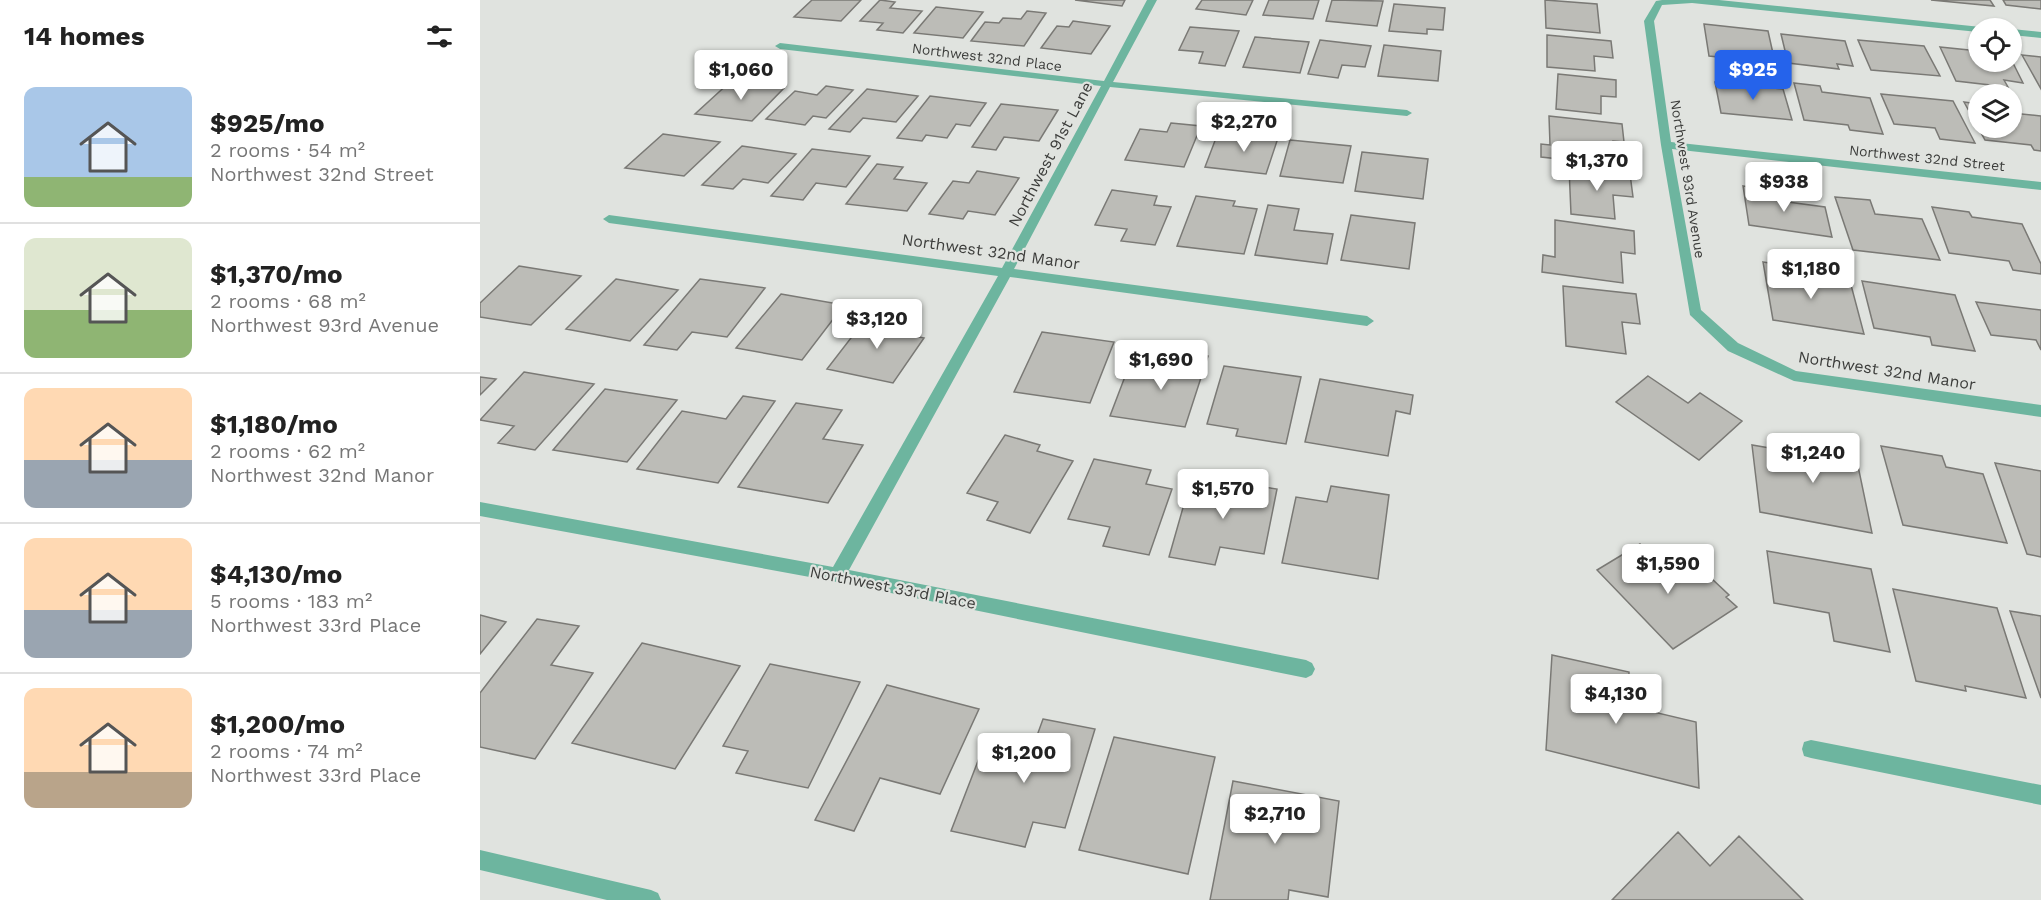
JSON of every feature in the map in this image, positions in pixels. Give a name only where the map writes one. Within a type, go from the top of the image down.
[{"type":"street","name":"Northwest 91st Lane","points":[[837,575],[1007,271],[1152,0]]},
{"type":"street","name":"Northwest 93rd Avenue","points":[[1692,0],[1659,3],[1649,21],[1666,145],[1695,312],[1733,346]]},
{"type":"street","points":[[1692,0],[1968,28]]},
{"type":"street","points":[[2022,33],[2041,35]]},
{"type":"street","name":"Northwest 32nd Place","points":[[780,46],[1106,84],[1407,113]]},
{"type":"street","name":"Northwest 32nd Street","points":[[1666,145],[2041,186]]},
{"type":"street","name":"Northwest 32nd Manor","points":[[609,219],[1367,321]]},
{"type":"street","name":"Northwest 32nd Manor","points":[[1733,346],[1794,376],[2041,411]]},
{"type":"street","name":"Northwest 33rd Place","points":[[480,509],[837,575],[1306,669]]},
{"type":"street","points":[[1811,749],[2041,795]]},
{"type":"street","points":[[480,860],[651,900]]},
{"type":"building","points":[[812,0],[861,0],[841,21],[794,17]]},
{"type":"building","points":[[880,0],[895,2],[890,8],[922,11],[903,33],[877,30],[883,23],[860,21]]},
{"type":"building","points":[[1075,0],[1125,0],[1122,6]]},
{"type":"building","points":[[1202,0],[1253,0],[1246,15],[1196,9]]},
{"type":"building","points":[[1269,0],[1319,0],[1313,19],[1263,15]]},
{"type":"building","points":[[1332,0],[1383,1],[1377,26],[1326,21]]},
{"type":"building","points":[[1545,0],[1597,4],[1600,33],[1546,28]]},
{"type":"building","points":[[1931,0],[1990,0],[1994,6]]},
{"type":"building","points":[[2003,0],[2041,0],[2041,9],[2006,5]]},
{"type":"building","points":[[1394,4],[1445,8],[1443,30],[1427,29],[1427,34],[1389,31]]},
{"type":"building","points":[[936,7],[983,12],[963,38],[914,33]]},
{"type":"building","points":[[1027,11],[1046,13],[1024,46],[971,41],[985,22],[999,23],[1003,18],[1021,19]]},
{"type":"building","points":[[1073,21],[1110,26],[1091,54],[1041,48],[1057,26],[1069,27]]},
{"type":"building","points":[[1704,24],[1768,31],[1774,58],[1735,54],[1736,59],[1709,56]]},
{"type":"building","points":[[1190,27],[1239,31],[1225,66],[1199,63],[1203,52],[1179,50]]},
{"type":"building","points":[[1781,34],[1845,41],[1853,66],[1837,64],[1839,69],[1788,63]]},
{"type":"building","points":[[1547,35],[1611,41],[1613,58],[1594,56],[1595,71],[1547,67]]},
{"type":"building","points":[[1255,37],[1309,42],[1300,73],[1243,67]]},
{"type":"building","points":[[1320,40],[1371,46],[1365,67],[1342,65],[1338,78],[1308,74]]},
{"type":"building","points":[[1858,40],[1924,46],[1940,76],[1871,70]]},
{"type":"building","points":[[1384,45],[1441,51],[1438,81],[1378,76]]},
{"type":"building","points":[[1940,47],[1968,50],[1968,72],[2018,72],[2023,83],[2004,80],[2006,84],[1956,81]]},
{"type":"building","points":[[2022,55],[2041,57],[2041,89]]},
{"type":"building","points":[[1558,74],[1616,80],[1616,97],[1601,96],[1601,114],[1556,109]]},
{"type":"building","points":[[731,81],[785,87],[752,121],[695,114]]},
{"type":"building","points":[[1715,82],[1783,89],[1792,120],[1721,113]]},
{"type":"building","points":[[1794,83],[1820,86],[1822,92],[1870,98],[1883,134],[1850,130],[1848,125],[1804,120]]},
{"type":"building","points":[[826,86],[853,90],[826,118],[813,116],[805,125],[766,119],[795,91],[817,95]]},
{"type":"building","points":[[867,89],[918,96],[896,122],[863,118],[850,132],[829,129]]},
{"type":"building","points":[[1881,94],[1953,101],[1968,130],[1968,138],[1972,138],[1975,143],[1940,139],[1935,128],[1894,124]]},
{"type":"building","points":[[930,96],[986,103],[970,126],[956,124],[947,138],[926,135],[922,141],[897,138]]},
{"type":"building","points":[[1001,104],[1058,110],[1039,141],[1004,137],[996,150],[972,147]]},
{"type":"building","points":[[2022,114],[2041,116],[2041,151],[2034,150],[2031,145],[1985,140],[1984,138],[2022,138]]},
{"type":"building","points":[[1549,116],[1622,124],[1624,142],[1613,141],[1615,165],[1541,157],[1541,144],[1550,145]]},
{"type":"building","points":[[1171,123],[1201,126],[1184,167],[1125,160],[1140,129],[1167,132]]},
{"type":"building","points":[[1247,132],[1279,135],[1266,174],[1205,167],[1216,138],[1243,141]]},
{"type":"building","points":[[663,134],[720,142],[684,176],[625,168]]},
{"type":"building","points":[[1290,140],[1351,146],[1343,183],[1280,176]]},
{"type":"building","points":[[742,146],[796,154],[768,183],[743,179],[733,189],[702,185]]},
{"type":"building","points":[[812,149],[870,156],[846,187],[816,183],[803,200],[771,196]]},
{"type":"building","points":[[1362,152],[1428,159],[1423,199],[1355,191]]},
{"type":"building","points":[[877,164],[903,167],[894,179],[927,183],[907,211],[846,204]]},
{"type":"building","points":[[1569,167],[1630,174],[1633,197],[1613,195],[1615,219],[1571,214]]},
{"type":"building","points":[[977,171],[1019,178],[995,215],[968,211],[963,219],[929,214],[953,181],[969,183]]},
{"type":"building","points":[[1743,186],[1786,192],[1788,202],[1825,207],[1832,237],[1749,225]]},
{"type":"building","points":[[1112,190],[1157,196],[1154,205],[1171,207],[1155,245],[1121,241],[1127,229],[1095,225]]},
{"type":"building","points":[[1196,196],[1235,201],[1233,206],[1257,209],[1244,254],[1177,246]]},
{"type":"building","points":[[1835,197],[1870,200],[1875,214],[1922,219],[1940,260],[1853,250]]},
{"type":"building","points":[[1268,205],[1299,209],[1294,230],[1333,234],[1327,264],[1255,255]]},
{"type":"building","points":[[1932,207],[1969,212],[1972,217],[2022,224],[2041,264],[2041,274],[2013,270],[2009,261],[1949,253]]},
{"type":"building","points":[[1351,215],[1415,223],[1409,269],[1341,260]]},
{"type":"building","points":[[1555,220],[1634,231],[1635,254],[1621,252],[1623,283],[1542,272],[1543,255],[1555,257]]},
{"type":"building","points":[[1763,262],[1803,268],[1805,278],[1851,285],[1864,334],[1773,320]]},
{"type":"building","points":[[519,266],[581,276],[531,325],[480,317],[480,303]]},
{"type":"building","points":[[616,279],[678,290],[630,341],[566,329]]},
{"type":"building","points":[[700,279],[765,288],[727,337],[692,332],[677,350],[644,345]]},
{"type":"building","points":[[1862,281],[1955,295],[1975,351],[1932,345],[1930,337],[1874,328]]},
{"type":"building","points":[[1563,286],[1636,294],[1640,324],[1622,322],[1626,354],[1566,346]]},
{"type":"building","points":[[781,294],[844,305],[802,360],[736,348]]},
{"type":"building","points":[[1976,302],[2041,310],[2041,350],[2036,340],[1991,335]]},
{"type":"building","points":[[871,312],[901,317],[891,331],[924,338],[893,383],[827,369]]},
{"type":"building","points":[[1042,332],[1114,342],[1090,403],[1014,392]]},
{"type":"building","points":[[1172,351],[1208,356],[1185,427],[1110,416],[1129,366],[1165,371]]},
{"type":"building","points":[[1224,366],[1301,377],[1286,444],[1236,436],[1238,429],[1207,424]]},
{"type":"building","points":[[524,372],[594,384],[535,450],[498,443],[514,426],[480,420]]},
{"type":"building","points":[[1648,376],[1688,403],[1700,393],[1742,421],[1699,460],[1616,402]]},
{"type":"building","points":[[480,377],[496,379],[480,395]]},
{"type":"building","points":[[1320,379],[1413,395],[1410,414],[1396,411],[1388,456],[1305,442]]},
{"type":"building","points":[[605,389],[677,400],[627,462],[553,450]]},
{"type":"building","points":[[743,396],[775,401],[718,483],[637,469],[682,411],[726,419]]},
{"type":"building","points":[[796,403],[842,410],[823,439],[863,445],[828,503],[738,487]]},
{"type":"building","points":[[1805,434],[1853,442],[1872,533],[1760,512],[1752,445],[1810,455]]},
{"type":"building","points":[[1005,435],[1040,445],[1037,451],[1073,461],[1030,533],[987,520],[998,502],[967,493]]},
{"type":"building","points":[[1881,446],[1942,456],[1946,467],[1983,474],[2007,543],[1903,525]]},
{"type":"building","points":[[1094,459],[1151,470],[1146,484],[1172,489],[1149,555],[1103,546],[1110,527],[1068,519]]},
{"type":"building","points":[[1995,463],[2041,471],[2041,557],[2027,554]]},
{"type":"building","points":[[1192,476],[1277,489],[1264,554],[1220,547],[1215,565],[1169,557]]},
{"type":"building","points":[[1331,486],[1389,495],[1378,579],[1282,563],[1296,497],[1327,502]]},
{"type":"building","points":[[1640,544],[1673,576],[1695,563],[1729,595],[1726,597],[1737,607],[1673,649],[1597,570]]},
{"type":"building","points":[[1767,551],[1871,569],[1890,652],[1834,641],[1829,613],[1774,603]]},
{"type":"building","points":[[1893,589],[1997,608],[2026,698],[1965,686],[1966,691],[1916,681]]},
{"type":"building","points":[[2010,611],[2041,616],[2041,698]]},
{"type":"building","points":[[480,615],[506,622],[480,654]]},
{"type":"building","points":[[537,619],[579,626],[551,665],[593,673],[535,759],[480,747],[480,693]]},
{"type":"building","points":[[642,643],[740,666],[675,769],[572,743]]},
{"type":"building","points":[[1552,655],[1629,672],[1628,706],[1696,722],[1699,788],[1546,750]]},
{"type":"building","points":[[770,664],[860,682],[808,788],[736,773],[748,751],[723,746]]},
{"type":"building","points":[[887,685],[979,709],[940,794],[880,778],[854,831],[815,820]]},
{"type":"building","points":[[1043,719],[1095,729],[1065,828],[1033,822],[1025,847],[951,831],[988,735],[1034,744]]},
{"type":"building","points":[[1114,737],[1215,757],[1188,874],[1079,850]]},
{"type":"building","points":[[1233,781],[1339,801],[1328,897],[1289,890],[1288,900],[1210,900]]},
{"type":"building","points":[[1678,832],[1710,866],[1739,836],[1803,900],[1612,900]]}]
